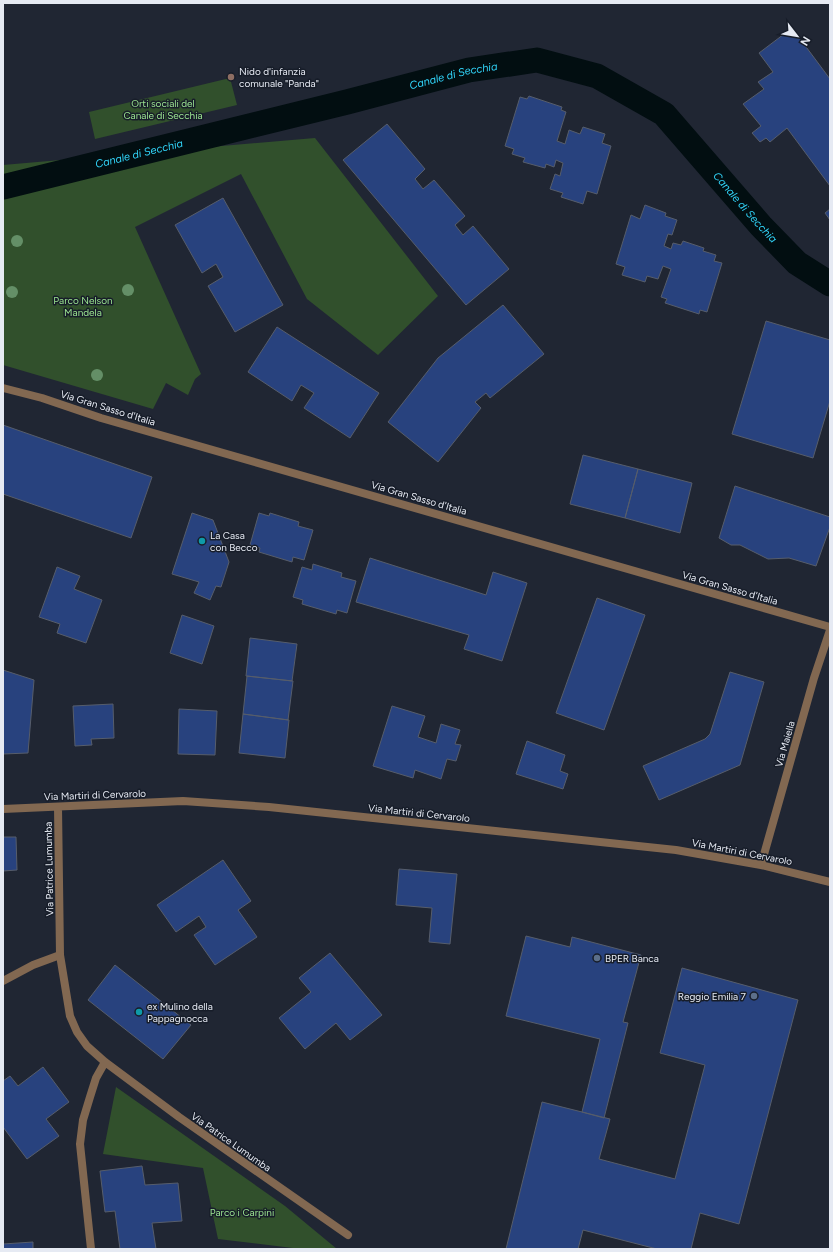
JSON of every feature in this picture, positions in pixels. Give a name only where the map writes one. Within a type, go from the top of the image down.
[{"type":"street","name":"Via Gran Sasso d'Italia","points":[[3,388],[42,398],[101,418],[830,629]]},
{"type":"street","name":"Via Maiella","points":[[761,865],[814,678],[830,629]]},
{"type":"street","name":"Via Martiri di Cervarolo","points":[[3,809],[183,801],[269,807],[676,850],[761,865],[830,882]]},
{"type":"street","name":"Via Patrice Lumumba","points":[[58,807],[60,955],[70,1016],[77,1032],[87,1046],[105,1062],[179,1117],[348,1235]]},
{"type":"street","points":[[3,982],[33,965],[60,955]]},
{"type":"street","points":[[91,1249],[80,1144],[83,1120],[90,1097],[96,1078],[105,1062]]},
{"type":"green space","name":"Orti sociali del Canale di Secchia","points":[[230,78],[237,105],[95,139],[89,112]]},
{"type":"green space","name":"Parco Nelson Mandela","points":[[315,138],[438,296],[378,355],[307,299],[241,174],[135,227],[201,374],[195,379],[188,395],[166,383],[153,409],[3,365],[3,165]]},
{"type":"green space","name":"Parco i Carpini","points":[[116,1087],[285,1206],[337,1249],[301,1249],[218,1239],[203,1168],[103,1154]]},
{"type":"building","points":[[792,28],[830,79],[830,186],[787,128],[770,142],[766,138],[760,142],[752,133],[761,126],[743,104],[764,89],[758,82],[773,72],[759,53]]},
{"type":"building","points":[[529,96],[562,107],[561,110],[566,112],[557,141],[565,144],[569,130],[580,134],[583,127],[605,134],[602,143],[611,146],[597,194],[587,191],[583,204],[561,197],[563,193],[550,189],[555,174],[560,176],[563,163],[556,160],[554,167],[546,164],[545,168],[523,162],[525,158],[512,154],[514,149],[505,146],[520,97],[527,99]]},
{"type":"building","points":[[387,124],[425,169],[415,179],[423,189],[434,180],[465,216],[455,225],[463,235],[473,226],[509,269],[466,305],[343,160]]},
{"type":"building","points":[[223,198],[283,305],[235,332],[208,286],[223,277],[216,264],[202,273],[175,225]]},
{"type":"building","points":[[645,205],[666,213],[665,216],[677,220],[672,235],[668,234],[664,246],[671,249],[673,243],[681,245],[683,241],[704,248],[703,251],[716,255],[714,261],[722,263],[707,312],[700,310],[699,314],[665,303],[667,299],[661,297],[671,269],[663,266],[658,279],[647,276],[645,282],[622,275],[625,267],[616,264],[631,215],[640,219]]},
{"type":"building","points":[[830,209],[830,220],[825,213]]},
{"type":"building","points":[[503,305],[544,354],[490,398],[486,393],[475,402],[481,408],[438,462],[388,422],[438,358]]},
{"type":"building","points":[[766,321],[830,340],[830,401],[813,458],[732,434]]},
{"type":"building","points":[[277,327],[379,393],[350,438],[304,408],[314,393],[301,385],[292,401],[248,372]]},
{"type":"building","points":[[3,425],[152,477],[131,538],[3,494]]},
{"type":"building","points":[[583,455],[638,469],[625,518],[570,504]]},
{"type":"building","points":[[638,469],[692,483],[680,533],[625,518]]},
{"type":"building","points":[[735,486],[830,517],[830,527],[816,566],[789,558],[768,559],[740,545],[731,545],[719,538]]},
{"type":"building","name":"La Casa con Becco","points":[[192,513],[213,520],[229,562],[221,587],[216,586],[210,600],[194,593],[199,582],[172,574]]},
{"type":"building","points":[[259,513],[269,516],[270,513],[299,522],[298,526],[313,530],[304,560],[293,557],[292,562],[259,552],[260,548],[250,545]]},
{"type":"building","points":[[370,558],[486,595],[493,572],[527,583],[502,661],[464,649],[469,635],[356,602]]},
{"type":"building","points":[[313,564],[342,573],[341,577],[356,581],[347,613],[337,610],[336,614],[302,604],[303,600],[293,597],[302,567],[312,570]]},
{"type":"building","points":[[57,567],[80,576],[74,589],[102,600],[86,643],[57,633],[60,624],[39,617]]},
{"type":"building","points":[[597,598],[645,615],[604,730],[556,713]]},
{"type":"building","points":[[182,615],[214,626],[202,664],[170,653]]},
{"type":"building","points":[[250,638],[297,644],[292,681],[246,676]]},
{"type":"building","points":[[3,670],[34,680],[28,753],[3,754]]},
{"type":"building","points":[[730,672],[764,682],[740,765],[659,800],[643,766],[705,739],[710,734]]},
{"type":"building","points":[[247,676],[293,681],[288,720],[243,714]]},
{"type":"building","points":[[113,704],[114,738],[91,739],[92,745],[75,746],[73,706]]},
{"type":"building","points":[[392,706],[425,716],[418,737],[436,743],[441,724],[460,730],[455,744],[461,745],[456,761],[447,759],[441,779],[415,770],[413,778],[373,766]]},
{"type":"building","points":[[179,709],[217,711],[215,755],[178,754]]},
{"type":"building","points":[[243,714],[289,720],[285,758],[239,753]]},
{"type":"building","points":[[527,741],[565,755],[560,771],[568,774],[563,789],[516,774]]},
{"type":"building","points":[[3,837],[16,837],[17,870],[3,871]]},
{"type":"building","points":[[223,860],[251,901],[238,910],[257,937],[215,965],[194,935],[206,927],[199,916],[176,932],[157,905]]},
{"type":"building","points":[[399,869],[457,874],[450,944],[429,942],[432,908],[396,905]]},
{"type":"building","points":[[526,936],[570,947],[572,937],[641,955],[623,1022],[628,1023],[604,1118],[582,1112],[600,1039],[506,1016]]},
{"type":"building","points":[[330,953],[382,1015],[350,1040],[336,1023],[305,1049],[279,1018],[311,992],[299,978]]},
{"type":"building","name":"ex Mulino della Pappagnocca","points":[[115,965],[191,1025],[163,1059],[88,1000]]},
{"type":"building","points":[[682,968],[798,1000],[739,1224],[700,1213],[691,1249],[657,1249],[583,1230],[578,1249],[506,1249],[542,1102],[610,1119],[599,1159],[675,1179],[705,1065],[660,1053]]},
{"type":"building","points":[[43,1067],[69,1102],[46,1119],[59,1136],[27,1159],[3,1127],[3,1081],[10,1076],[18,1086]]},
{"type":"building","points":[[142,1166],[145,1185],[178,1183],[182,1221],[152,1223],[156,1249],[120,1249],[115,1211],[105,1212],[100,1171]]},
{"type":"building","points":[[33,1242],[33,1249],[3,1249],[3,1244]]},
{"type":"waterway","name":"Canale di Secchia","points":[[3,187],[347,102],[469,70],[537,60],[597,76],[664,114],[761,226],[797,263],[830,284]]},
{"type":"place","name":"Nido d'infanzia comunale \"Panda\"","points":[[231,77]]},
{"type":"place","name":"La Casa con Becco","points":[[202,541]]},
{"type":"place","name":"BPER Banca","points":[[597,958]]},
{"type":"place","name":"Reggio Emilia 7","points":[[754,996]]},
{"type":"place","name":"ex Mulino della Pappagnocca","points":[[139,1012]]}]
